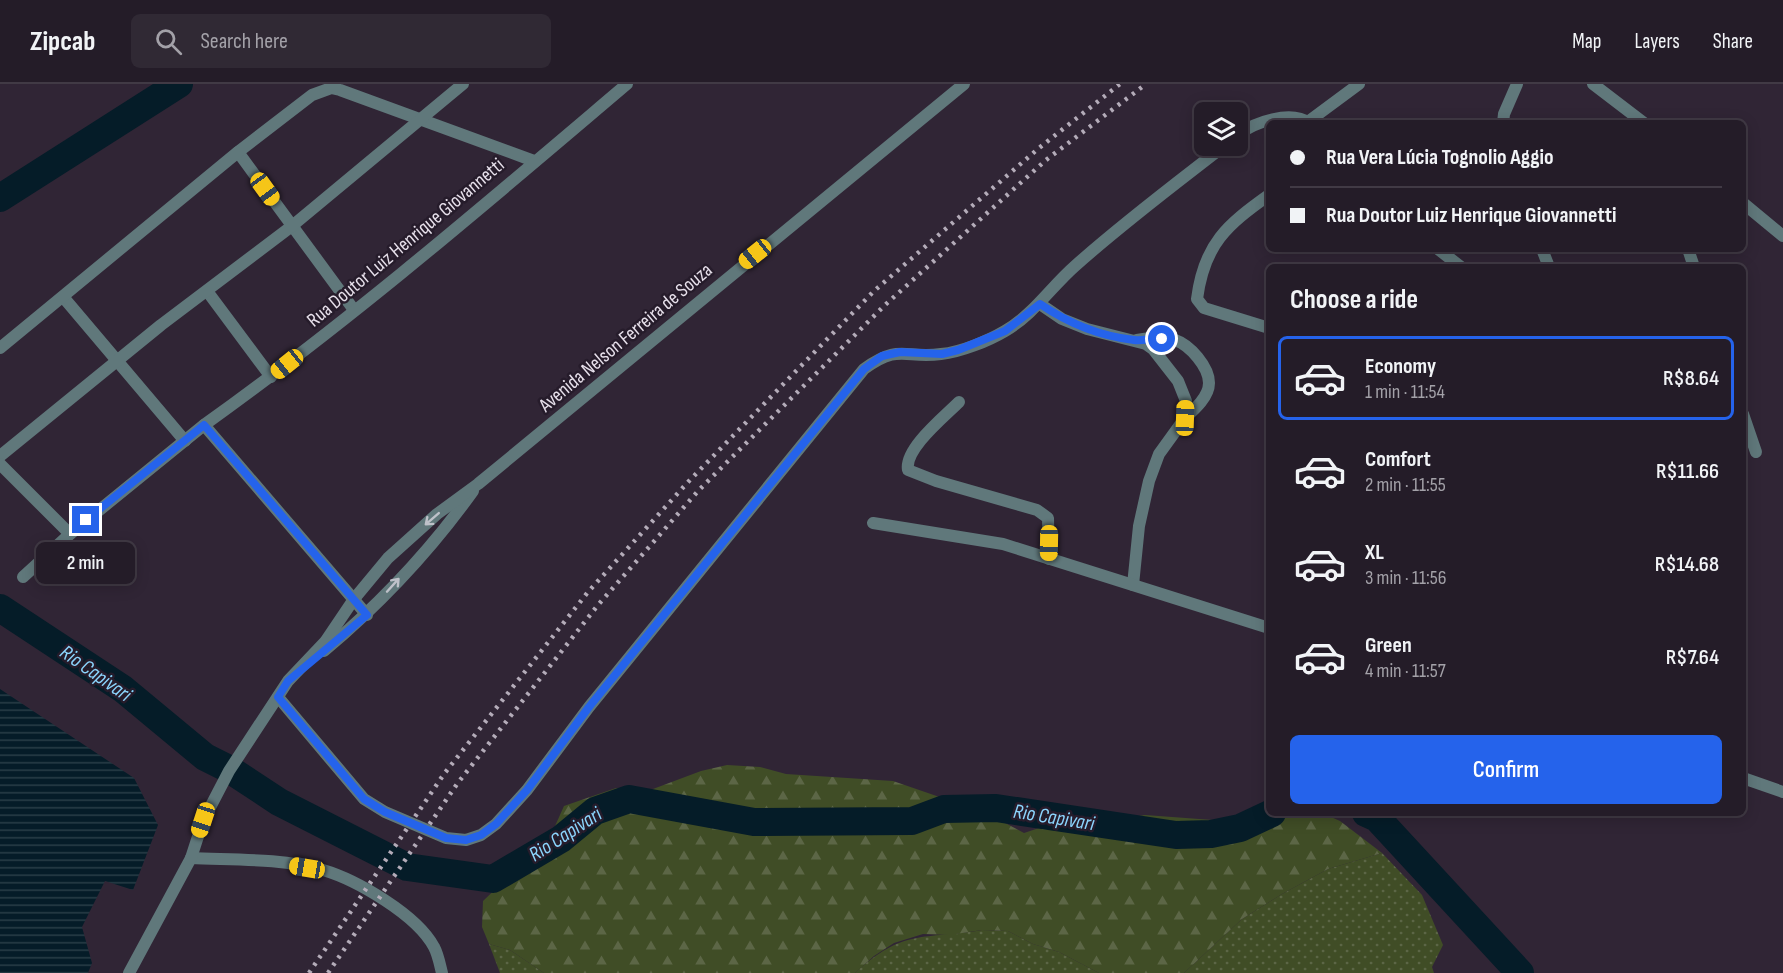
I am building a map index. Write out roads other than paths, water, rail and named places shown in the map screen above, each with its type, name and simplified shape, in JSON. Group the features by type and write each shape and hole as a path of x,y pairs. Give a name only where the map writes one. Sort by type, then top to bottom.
{"street":[{"path":"0,456 117,361 291,226 463,84"},
{"name":"Rua Doutor Luiz Henrique Giovannetti","path":"23,577 70,534 204,425 270,377 354,310 534,161 613,88 627,84"},
{"name":"Avenida Nelson Ferreira de Souza","path":"129,973 191,858 203,820 229,771 288,681 325,642 354,599 388,558 437,514 478,484 964,84"},
{"path":"1312,120 1359,84"},
{"path":"1503,120 1517,84"},
{"path":"1593,84 1640,120"},
{"path":"0,348 64,298 238,152 312,95 331,88 534,161"},
{"path":"1273,120 1284,118 1296,120"},
{"path":"1248,131 1266,123"},
{"path":"238,152 354,310"},
{"path":"278,697 364,799 385,812 446,838 466,840 481,835 496,824 527,790 589,707 864,369 882,356 900,352 942,354 1005,331 1040,304 1072,268 1138,212 1211,156"},
{"path":"1266,197 1236,219 1215,242 1197,299 1204,308 1266,327"},
{"path":"1746,205 1783,236"},
{"path":"1442,252 1457,264"},
{"path":"207,291 270,377"},
{"path":"64,298 185,441"},
{"path":"1040,304 1062,319 1087,329 1136,340 1174,339 1190,350 1202,364 1209,383 1160,454 1149,481 1139,526 1133,585"},
{"path":"1136,340 1153,349 1178,381 1186,401 1185,418"},
{"path":"959,402 911,452 906,463 908,470 936,481 1037,510 1048,518 1049,559"},
{"path":"1746,423 1756,452"},
{"path":"204,425 367,615"},
{"path":"0,464 70,534"},
{"name":"Avenida Nelson Ferreira de Souza","path":"288,681 367,615 439,536 478,484"},
{"path":"873,523 923,529 1003,544 1266,627"},
{"path":"1746,779 1783,792"},
{"path":"191,858 292,865 322,870 346,879 396,908 416,926 434,946 442,973"}],"water":[{"path":"0,689 134,778 158,825 133,890 105,881 82,927 92,963 88,973 0,973"}],"waterway":[{"path":"0,198 179,84"},
{"name":"Rio Capivari","path":"0,608 123,689 205,757 229,769 279,802 407,867 493,879 561,839 595,811 629,799 754,822 912,821 944,809 996,808 1176,835 1211,834 1240,828 1266,816"},
{"name":"Rio Capivari","path":"1373,816 1377,818 1520,973"}],"railway":[{"path":"309,973 444,774 588,592 689,481 874,291 1039,148 1120,84"},
{"path":"328,973 457,784 598,605 699,490 885,305 1046,160 1146,84"}]}
